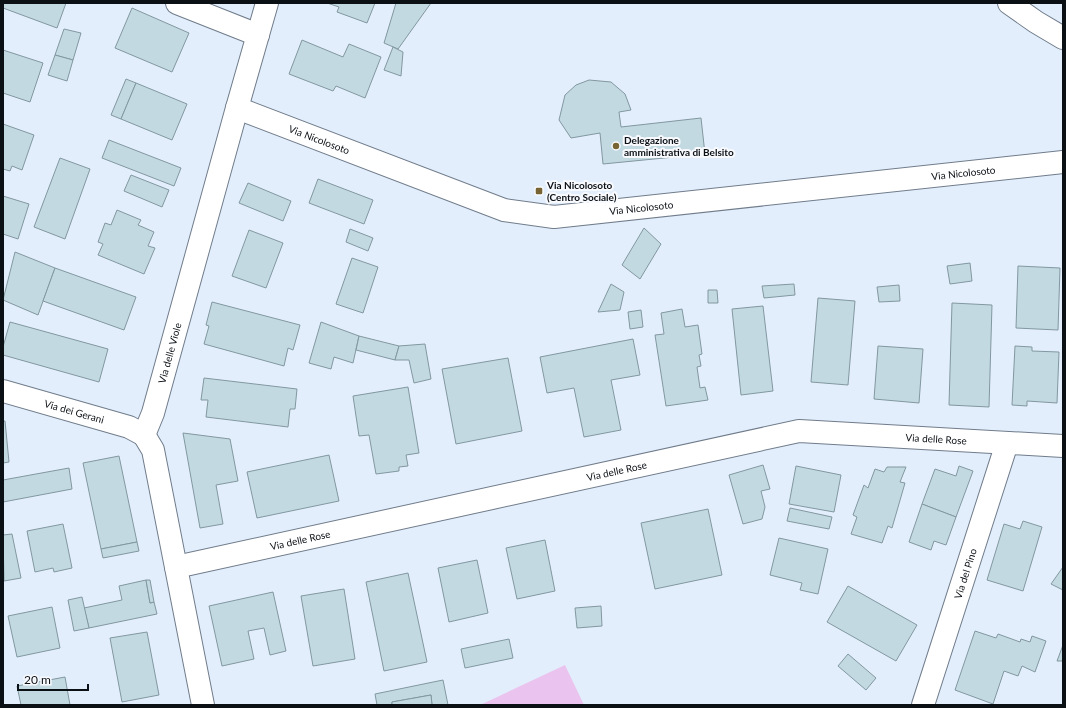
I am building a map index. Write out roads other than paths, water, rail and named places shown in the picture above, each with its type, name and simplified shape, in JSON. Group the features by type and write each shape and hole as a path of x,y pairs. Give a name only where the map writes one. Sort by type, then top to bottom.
{"street":[{"path":"177,3 258,35"},
{"name":"Via delle Viole","path":"144,435 153,413 236,108 268,3"},
{"path":"1009,3 1036,22 1063,38"},
{"name":"Via Nicolosoto","path":"236,108 504,210 554,217 1063,162"},
{"name":"Via dei Gerani","path":"3,391 128,427 144,435"},
{"name":"Via delle Rose","path":"176,567 799,431 1063,446"},
{"path":"144,435 153,450 203,705"},
{"name":"Via del Pino","path":"923,705 1007,443"}],"place":[{"name":"Delegazione amministrativa di Belsito","path":"616,146"},
{"name":"Via Nicolosoto (Centro Sociale)","path":"539,191"}]}
